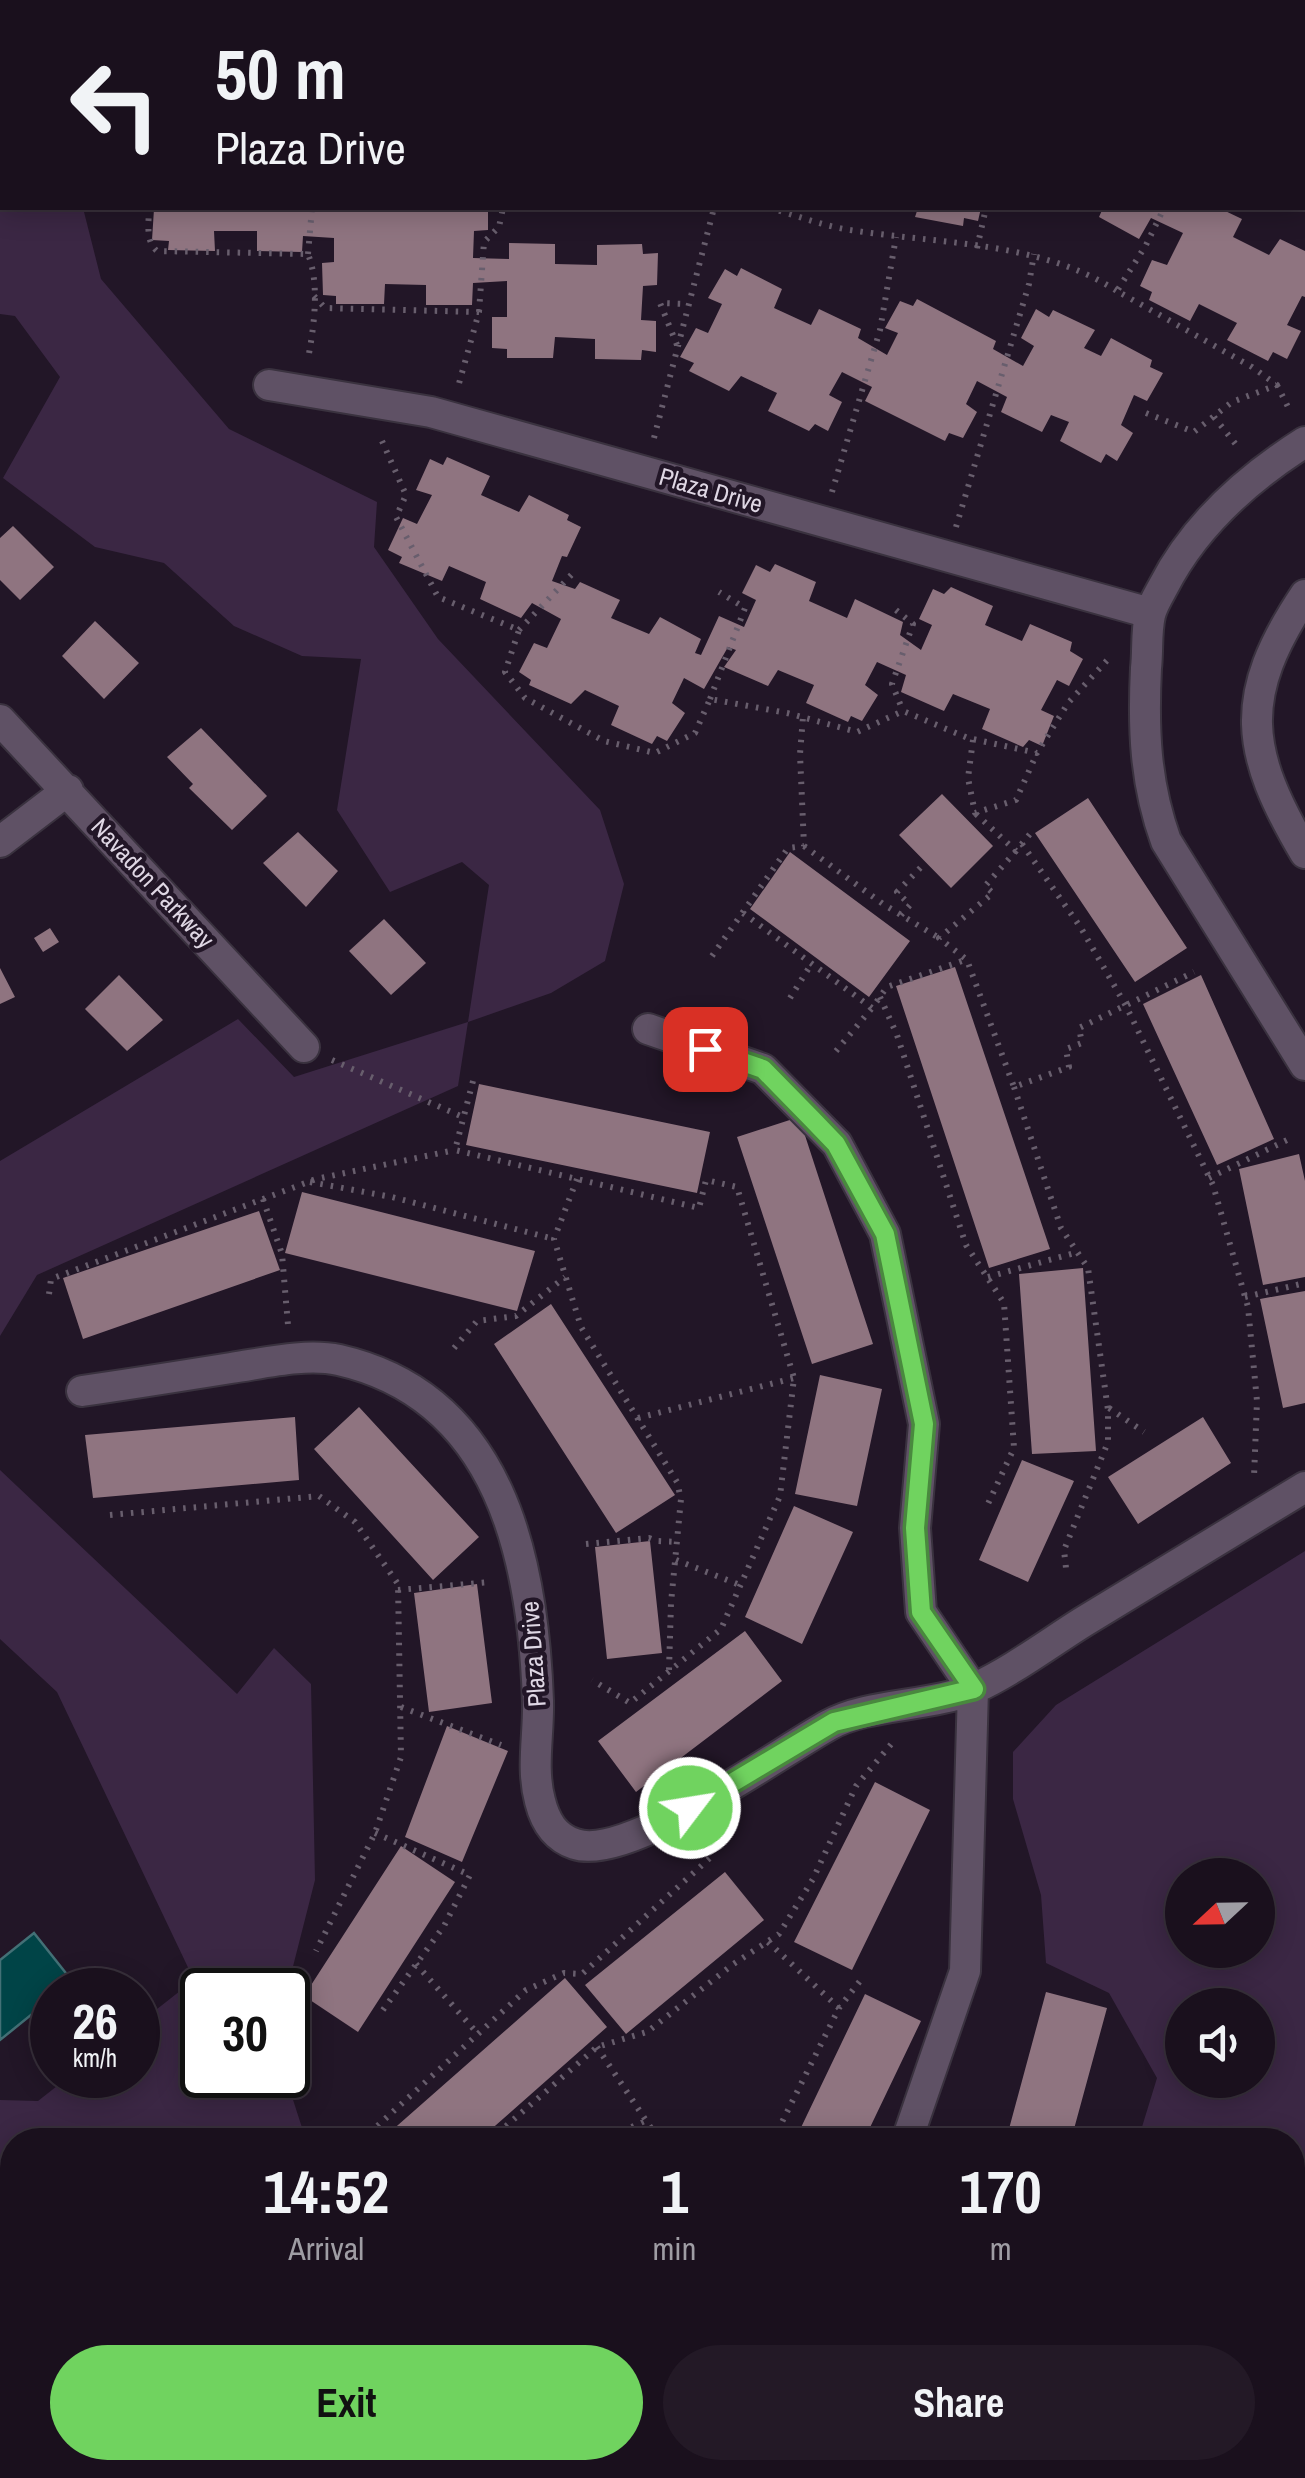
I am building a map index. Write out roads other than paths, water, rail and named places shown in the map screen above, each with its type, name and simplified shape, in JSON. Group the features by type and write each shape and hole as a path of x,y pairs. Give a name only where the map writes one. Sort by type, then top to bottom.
{"street":[{"name":"Plaza Drive","path":"269,384 431,412 1150,613"},
{"path":"1305,442 1280,457 1222,507 1170,574 1150,613 1144,716 1152,803 1166,841 1305,1065"},
{"path":"1305,596 1283,628 1267,663 1257,705 1256,738 1265,774 1305,853"},
{"name":"Navadon Parkway","path":"0,720 304,1048"},
{"path":"0,842 68,790"},
{"path":"648,1029 763,1069 836,1144 885,1234 924,1424 915,1528 921,1612 974,1689 965,1971 911,2128"},
{"name":"Plaza Drive","path":"82,1392 291,1359 337,1360 384,1376 429,1402 488,1469 514,1529 531,1599 539,1799 547,1823 560,1837 593,1847 651,1827 690,1808 834,1722 974,1689 1305,1487"}]}
